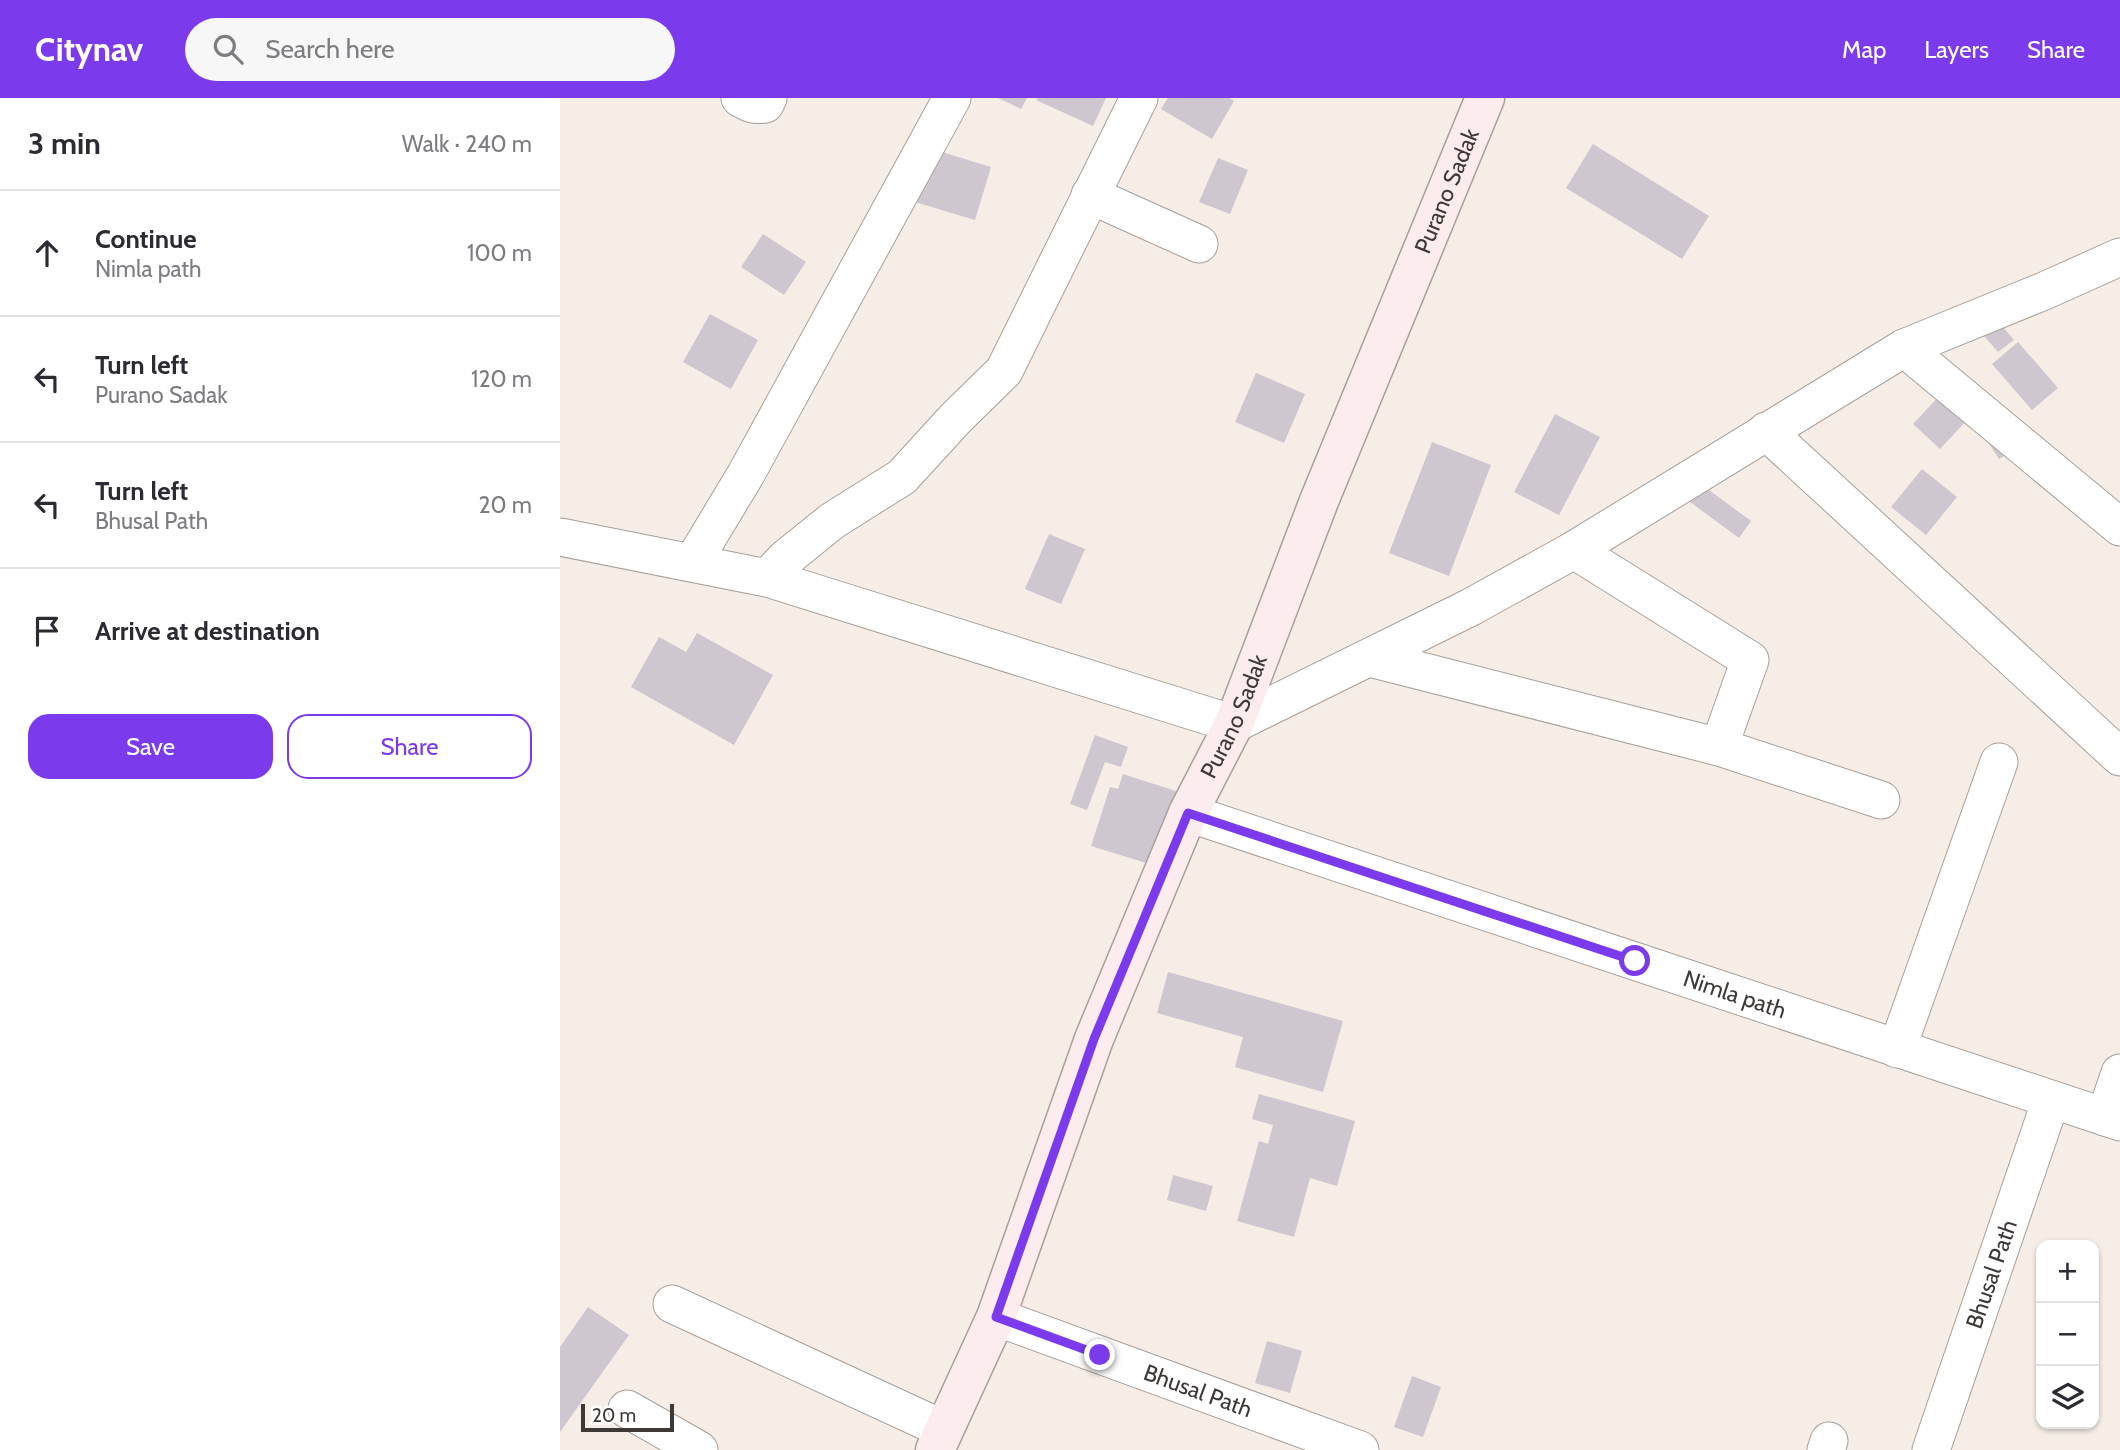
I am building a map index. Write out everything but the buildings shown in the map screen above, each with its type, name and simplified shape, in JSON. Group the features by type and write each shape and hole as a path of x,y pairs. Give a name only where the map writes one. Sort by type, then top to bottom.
{"main road":[{"name":"Purano Sadak","path":"939,1439 996,1317 1094,1039 1188,813 1234,724 1319,500 1485,98"}],"street":[{"path":"740,98 751,105 758,105 765,104 768,98"},
{"path":"766,578 832,521 902,477 1004,371 1139,98"},
{"path":"693,562 746,474 940,102"},
{"path":"1090,195 1199,244"},
{"path":"560,537 766,578 1234,724 1471,607 1574,550 1904,348 2120,257"},
{"path":"1904,348 2120,527"},
{"path":"1766,431 2120,757"},
{"path":"1574,550 1750,660 1719,747"},
{"path":"1370,658 1719,747 1881,800"},
{"path":"1897,1049 1999,762"},
{"name":"Nimla path","path":"1188,813 2112,1120"},
{"path":"2112,1120 2120,1073"},
{"name":"Bhusal Path","path":"1931,1450 2051,1100"},
{"path":"672,1304 939,1439"},
{"name":"Bhusal Path","path":"996,1317 1360,1450"},
{"path":"627,1409 699,1450"}],"route":[{"path":"1100,1355 996,1317 1094,1039 1188,813 1635,961"}]}
